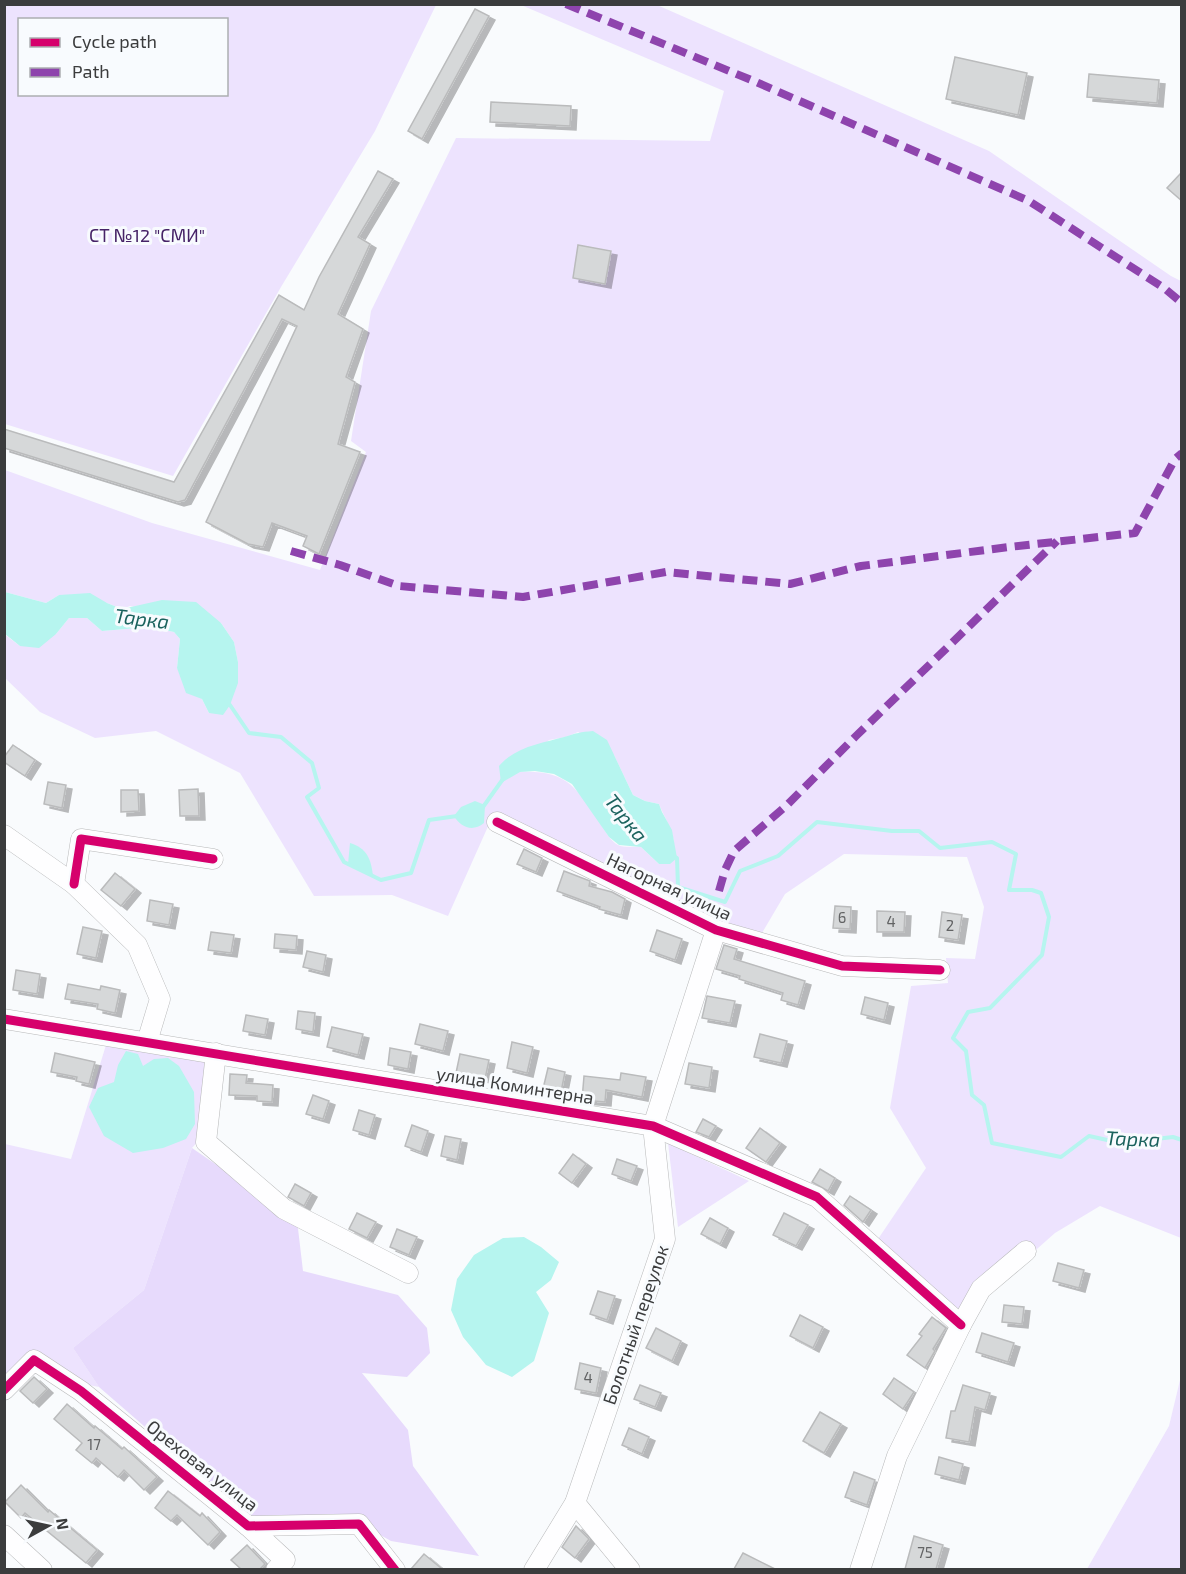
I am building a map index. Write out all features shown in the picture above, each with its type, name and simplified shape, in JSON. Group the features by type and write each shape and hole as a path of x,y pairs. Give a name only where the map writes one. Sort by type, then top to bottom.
{"street":[{"name":"Нагорная улица","path":"497,822 716,930 842,966 940,970"},
{"path":"4,835 74,884 137,945 160,999 147,1042"},
{"path":"74,884 81,839 213,859"},
{"name":"Болотный переулок","path":"534,1569 575,1503 665,1239 653,1126 716,930"},
{"name":"улица Коминтерна","path":"4,1019 653,1126 817,1197 961,1325"},
{"path":"216,1053 206,1142 284,1209 408,1273"},
{"path":"860,1569 897,1456 961,1325 981,1289 1026,1251"},
{"name":"Ореховая улица","path":"4,1390 34,1360 81,1391 248,1526 358,1524 395,1569"},
{"path":"575,1503 630,1569"},
{"path":"248,1526 285,1560 276,1569"},
{"path":"4,1535 42,1569"}],"green space":[{"name":"СТ №12 \"СМИ\"","path":"4,5 436,5 375,131 281,287 173,476 5,424"},
{"path":"521,5 657,5 989,151 1181,281 1181,1238 1100,1206 1055,1233 987,1293 970,1327 876,1242 926,1168 890,1108 911,986 948,983 946,958 975,959 984,907 967,857 844,854 785,894 762,933 720,921 494,813 448,916 392,895 314,896 240,773 156,731 95,738 40,712 5,678 4,634 20,646 56,634 69,618 87,618 102,631 150,627 174,632 180,639 177,668 202,699 209,713 238,662 234,642 221,623 130,606 122,609 107,603 59,595 46,603 5,592 5,470 152,523 320,570 366,452 351,441 371,311 456,138 710,141 724,91","holes":["578,732 614,755 633,795 659,804 670,827 674,842 659,864 641,847 626,847 615,843 569,783 549,774 520,772 549,740"]},
{"path":"106,1045 209,1060 200,1139 192,1148 144,1290 73,1348 99,1387 84,1384 34,1354 5,1384 5,1144 71,1159"},
{"path":"668,1143 749,1181 678,1227"},
{"path":"1181,1376 1181,1569 1087,1569 1169,1426"}],"shaded area":[{"path":"192,1148 297,1220 303,1271 398,1295 427,1328 430,1353 407,1377 362,1373 408,1430 413,1466 479,1556 391,1541 352,1519 250,1518 99,1387 73,1348 144,1290"}],"water":[{"path":"5,592 46,603 59,595 90,593 122,609 162,600 196,602 221,623 234,642 238,662 238,683 230,705 223,715 209,713 202,699 186,693 177,668 180,639 174,632 150,627 102,631 87,618 69,618 56,634 39,648 20,646 5,634"},
{"path":"593,731 607,740 633,795 659,804 672,830 677,858 670,864 659,864 641,847 619,845 609,837 572,784 554,774 535,771 520,772 501,783 499,766 513,754 538,744"},
{"path":"475,801 485,805 484,823 472,828 464,826 454,816 461,807"},
{"path":"350,843 356,845 367,855 373,876 348,864"},
{"path":"126,1051 138,1054 143,1066 154,1059 168,1058 179,1066 194,1092 195,1124 186,1139 163,1148 133,1153 104,1136 89,1107 98,1088 114,1082 118,1065"},
{"path":"524,1237 559,1262 551,1280 536,1292 549,1313 534,1361 512,1377 486,1365 463,1337 451,1310 457,1279 474,1255 503,1238"}],"building":[{"path":"475,9 489,16 422,139 408,131"},
{"path":"955,57 1027,73 1018,115 946,99"},
{"path":"1089,74 1159,80 1157,103 1087,97"},
{"path":"491,102 571,106 570,126 490,122"},
{"path":"378,171 393,179 358,237 370,244 338,314 363,329 346,377 355,382 338,444 360,452 319,554 303,546 307,536 272,523 263,547 248,544 206,522 297,326 282,319 185,500 178,502 4,448 4,429 174,482 279,295 304,310 319,277"},
{"path":"1182,172 1182,201 1167,188"},
{"path":"578,245 611,251 605,284 573,278"},
{"path":"13,745 35,760 25,776 4,762 4,757"},
{"path":"48,782 66,785 62,808 44,804"},
{"path":"198,789 199,816 180,816 179,790"},
{"path":"121,790 138,790 139,811 121,812"},
{"path":"524,849 542,858 536,872 517,864"},
{"path":"564,871 590,881 589,886 612,892 625,899 621,915 599,909 600,907 557,891"},
{"path":"115,873 135,889 121,906 101,890"},
{"path":"150,900 173,904 169,925 147,921"},
{"path":"835,906 851,907 850,929 833,928"},
{"path":"877,911 905,912 904,932 877,932"},
{"path":"942,912 962,915 958,940 939,937"},
{"path":"83,927 102,931 96,958 77,954"},
{"path":"657,930 682,939 675,960 650,951"},
{"path":"211,932 234,935 231,953 208,950"},
{"path":"275,934 297,936 296,950 274,948"},
{"path":"724,945 737,949 734,959 805,981 798,1005 781,1000 783,993 716,969"},
{"path":"307,951 326,955 323,972 303,967"},
{"path":"16,970 40,974 37,994 13,990"},
{"path":"68,984 100,990 101,986 120,990 115,1013 97,1009 98,1004 65,999"},
{"path":"707,996 735,1001 730,1023 702,1018"},
{"path":"865,997 888,1003 884,1020 861,1014"},
{"path":"298,1011 315,1013 313,1032 296,1029"},
{"path":"246,1015 268,1019 265,1035 243,1031"},
{"path":"420,1024 448,1031 443,1051 415,1044"},
{"path":"332,1027 363,1034 358,1055 327,1047"},
{"path":"760,1034 787,1041 781,1063 754,1057"},
{"path":"512,1042 533,1047 527,1073 507,1068"},
{"path":"390,1048 411,1052 408,1069 388,1065"},
{"path":"55,1053 95,1062 89,1084 76,1081 77,1077 51,1072"},
{"path":"460,1054 489,1060 485,1079 456,1073"},
{"path":"689,1063 712,1067 709,1088 685,1084"},
{"path":"548,1068 565,1072 560,1097 542,1093"},
{"path":"621,1073 646,1077 642,1097 606,1090 605,1102 582,1100 584,1076 620,1080"},
{"path":"230,1074 247,1075 246,1083 273,1085 272,1102 257,1101 257,1096 229,1095"},
{"path":"313,1095 329,1101 323,1119 306,1114"},
{"path":"359,1110 375,1115 369,1135 353,1130"},
{"path":"703,1119 716,1126 709,1137 696,1132"},
{"path":"412,1125 428,1131 421,1152 405,1146"},
{"path":"760,1128 780,1143 766,1162 746,1148"},
{"path":"445,1136 461,1139 457,1160 441,1156"},
{"path":"573,1154 586,1164 572,1183 559,1173"},
{"path":"617,1159 637,1166 631,1181 612,1174"},
{"path":"820,1169 835,1178 828,1191 812,1182"},
{"path":"295,1184 311,1193 304,1206 288,1197"},
{"path":"850,1196 871,1210 863,1222 844,1205"},
{"path":"357,1213 376,1222 367,1238 349,1229"},
{"path":"784,1213 808,1225 796,1246 773,1235"},
{"path":"710,1218 728,1228 720,1244 701,1234"},
{"path":"397,1229 417,1237 409,1255 390,1247"},
{"path":"1058,1263 1084,1270 1079,1288 1053,1281"},
{"path":"598,1291 615,1296 607,1320 590,1314"},
{"path":"1004,1305 1024,1307 1022,1324 1002,1322"},
{"path":"800,1315 823,1327 813,1348 790,1336"},
{"path":"932,1317 946,1328 925,1368 907,1355 922,1336 919,1334"},
{"path":"656,1328 681,1341 672,1361 646,1348"},
{"path":"982,1333 1014,1343 1008,1362 976,1352"},
{"path":"580,1363 601,1368 596,1393 575,1389"},
{"path":"34,1377 47,1389 33,1403 20,1391"},
{"path":"894,1378 914,1392 903,1409 883,1394"},
{"path":"640,1385 661,1393 655,1407 634,1399"},
{"path":"963,1385 990,1393 985,1410 975,1407 969,1442 946,1438 951,1411 955,1411"},
{"path":"67,1404 94,1428 95,1426 122,1449 124,1447 157,1477 144,1490 124,1470 118,1477 96,1458 92,1463 76,1450 82,1443 54,1419"},
{"path":"820,1412 841,1424 824,1453 803,1441"},
{"path":"629,1428 649,1437 642,1454 622,1445"},
{"path":"939,1457 963,1464 959,1480 935,1474"},
{"path":"854,1472 875,1480 867,1505 845,1497"},
{"path":"21,1485 48,1512 49,1510 97,1550 86,1563 25,1513 21,1518 5,1502"},
{"path":"168,1491 200,1516 202,1513 220,1532 208,1545 177,1515 171,1521 155,1508"},
{"path":"576,1526 589,1539 575,1558 562,1547"},
{"path":"914,1536 943,1545 936,1569 905,1569"},
{"path":"247,1545 265,1564 260,1569 241,1569 231,1560"},
{"path":"743,1553 775,1569 734,1569"},
{"path":"424,1554 442,1569 411,1569"}],"waterway":[{"name":"Тарка","path":"226,703 230,705 249,733 281,737 312,763 319,788 307,797 344,862 348,864 381,880 411,873 429,820 457,816"},
{"name":"Тарка","path":"483,807 503,779"},
{"name":"Тарка","path":"675,857 677,858 678,887 725,902 740,871 778,856 817,822 892,831 919,831 940,848 992,842 1016,854 1009,890 1032,890 1041,893 1049,917 1042,955 990,1008 968,1012 953,1038 966,1051 972,1095 984,1105 992,1143 1061,1157 1089,1136 1121,1143 1173,1137 1182,1140"}],"marked path":[{"path":"566,4 756,82 1029,201 1164,288 1182,303"},
{"path":"291,551 399,586 523,597 666,572 790,584 861,566 1135,533 1175,459 1182,453"},
{"path":"719,891 734,851 786,806 1057,541"}],"cycle path":[{"path":"497,822 716,930 842,966 940,970"},
{"path":"74,884 81,839 213,859"},
{"path":"4,1019 653,1126 817,1197 961,1325"},
{"path":"4,1390 34,1360 81,1391 248,1526 359,1524 395,1570"}]}
